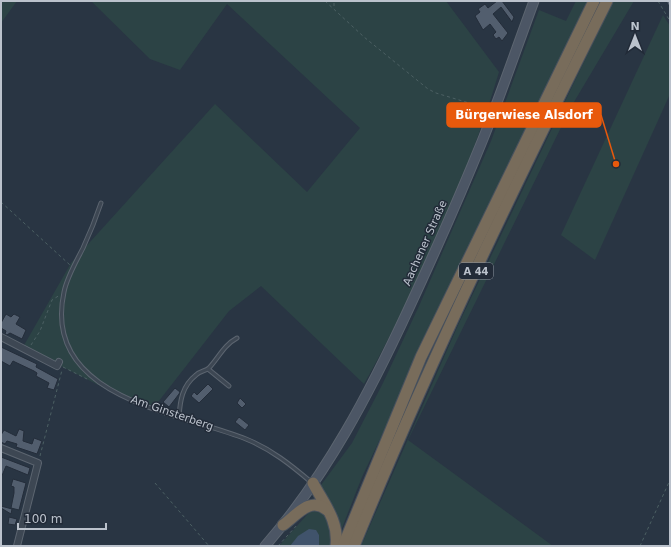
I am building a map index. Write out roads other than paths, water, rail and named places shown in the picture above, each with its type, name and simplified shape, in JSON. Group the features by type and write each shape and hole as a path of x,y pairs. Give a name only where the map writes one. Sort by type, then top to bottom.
{"highway":[{"name":"A 44","path":"343,546 421,357 594,1"},
{"name":"A 44","path":"354,546 404,426 428,373 539,136 608,1"},
{"path":"313,483 336,526 336,546"},
{"path":"283,526 310,504 320,505 329,511"}],"main road":[{"name":"Aachener Straße","path":"265,546 283,526 352,424 398,332 427,269 492,117 534,1"}],"street":[{"path":"1,337 57,366 59,362"},
{"path":"1,448 38,463 17,546"}],"lane":[{"name":"Am Ginsterberg","path":"101,203 92,229 73,269 64,294 63,320 68,344 74,356 93,378 124,397 178,417 226,431 265,447 313,483"},
{"path":"178,417 181,393 196,374 208,369 228,343 237,338"},
{"path":"208,369 229,386"}],"water":[{"path":"309,529 316,530 319,535 319,546 290,546 298,536"}],"railway":[{"path":"668,1 670,5"}],"place":[{"name":"Bürgerwiese Alsdorf","path":"616,164"}]}
